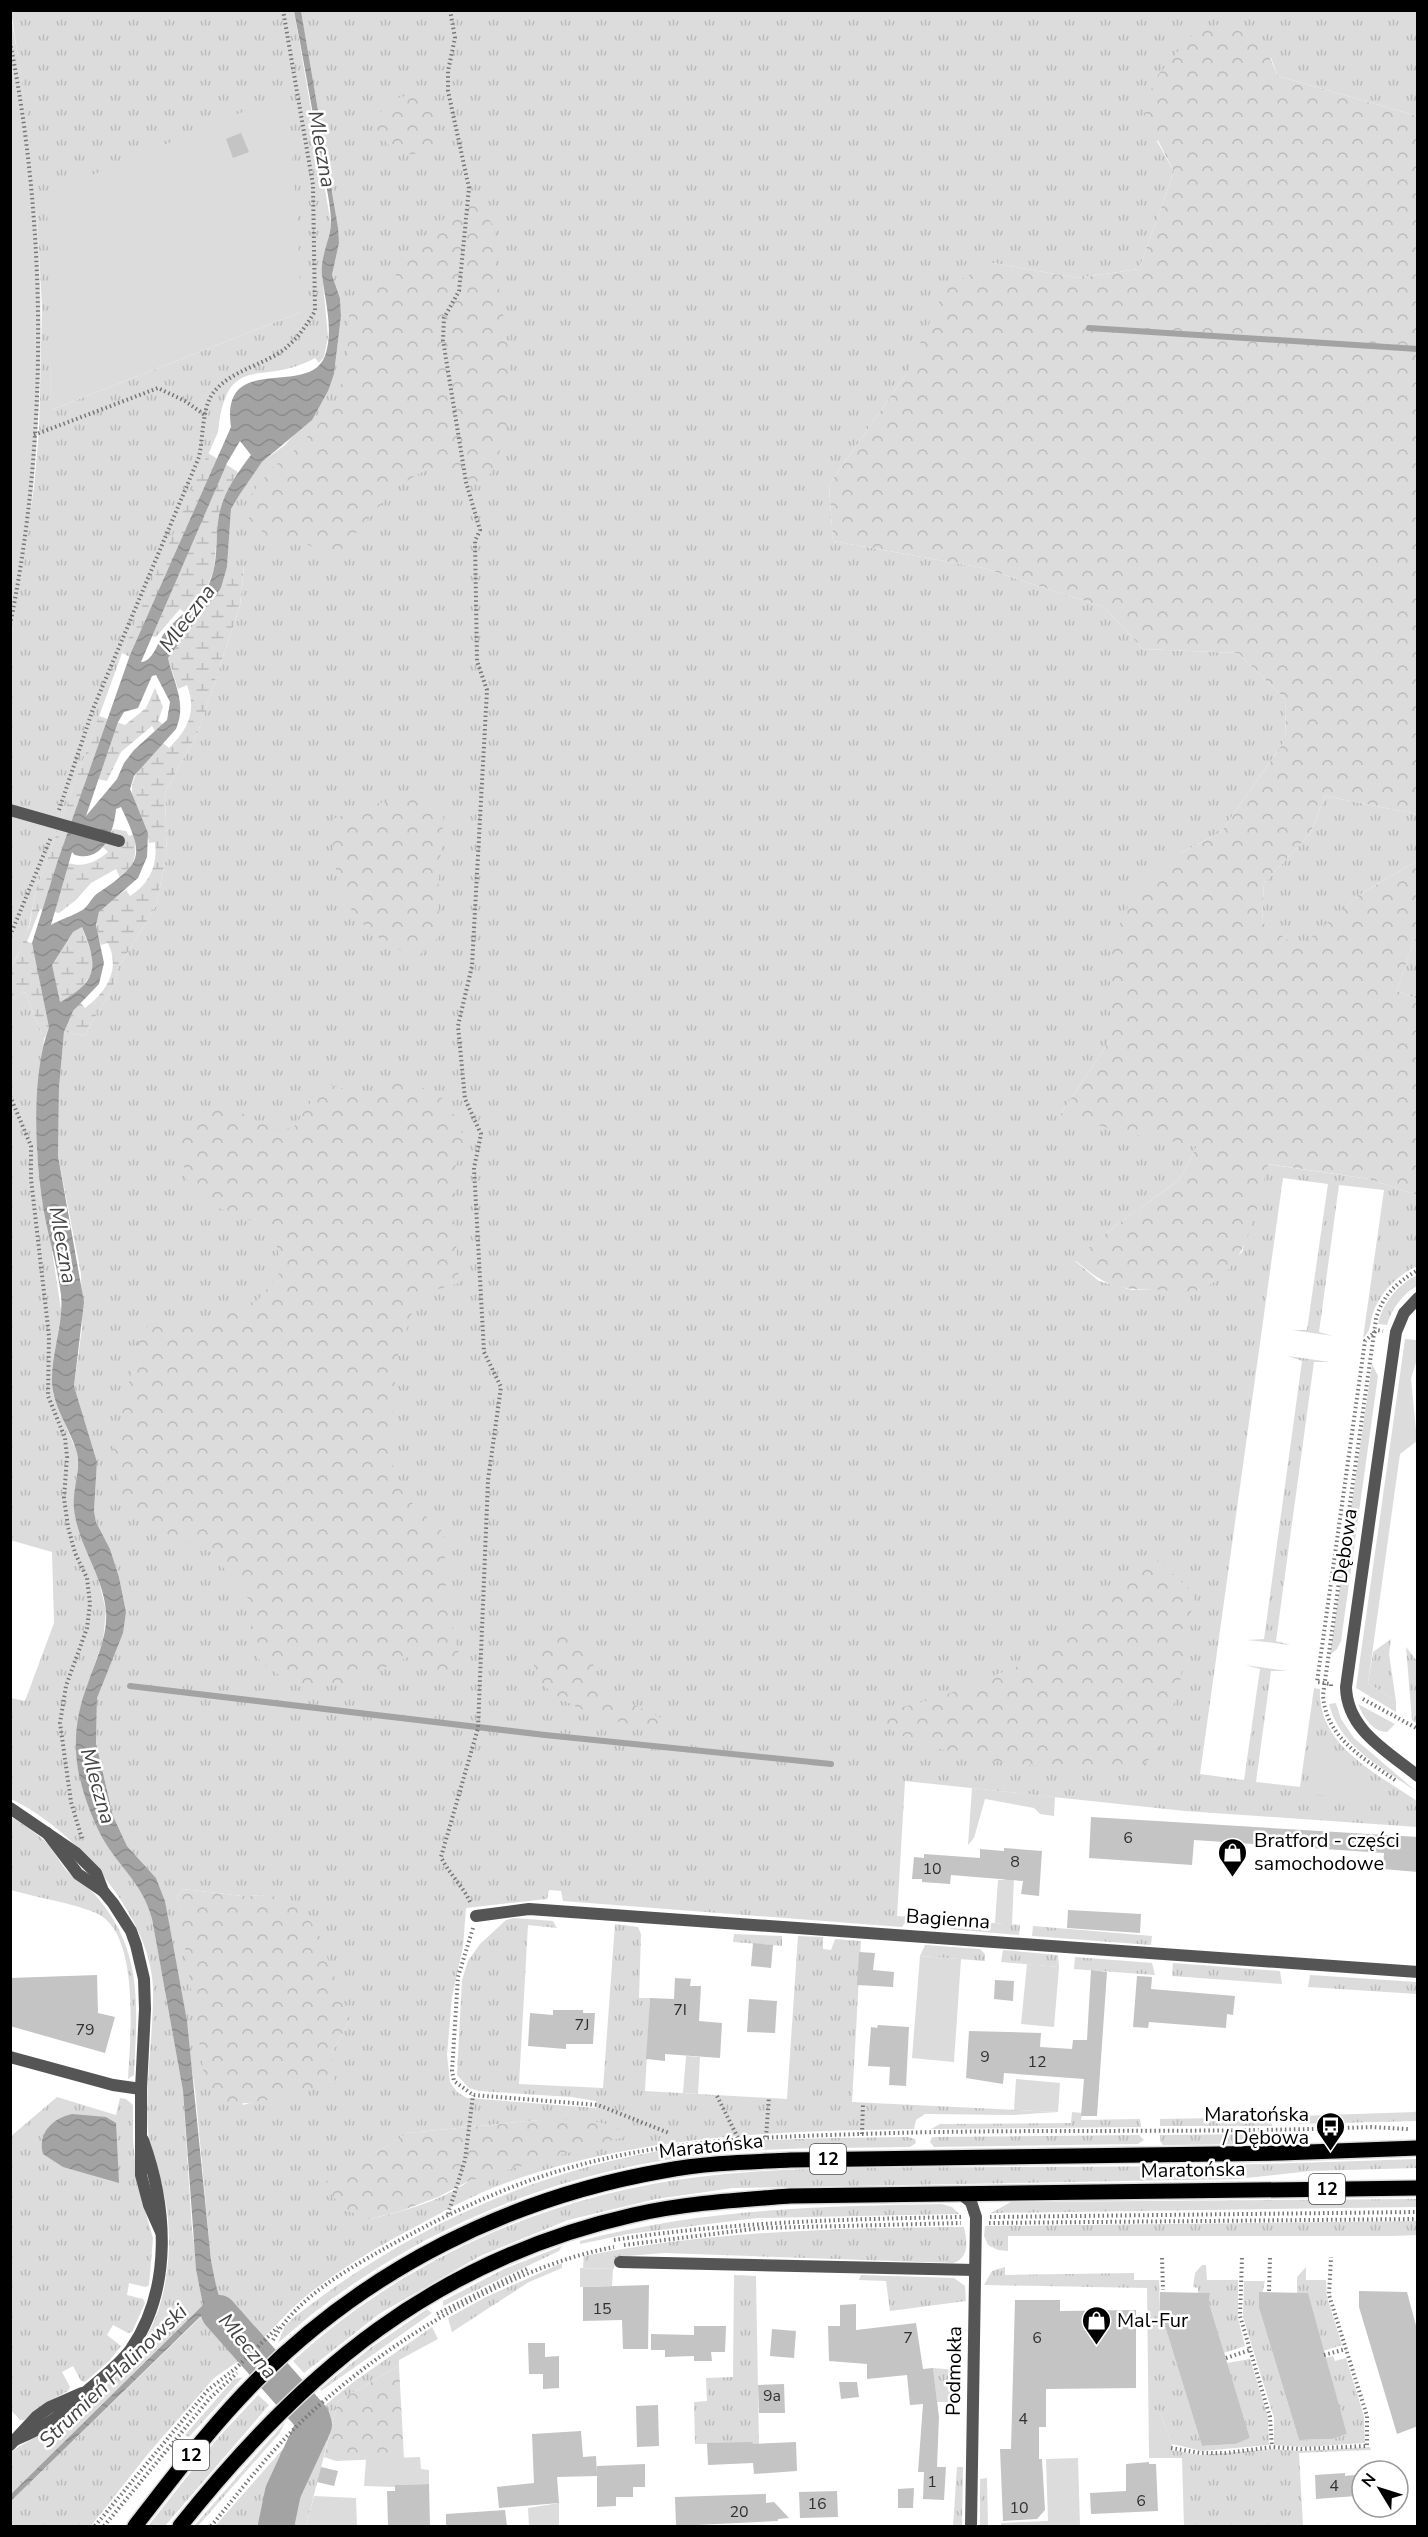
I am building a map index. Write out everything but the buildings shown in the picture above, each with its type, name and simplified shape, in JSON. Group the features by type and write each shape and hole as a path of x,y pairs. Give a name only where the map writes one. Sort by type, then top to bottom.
{"main road":[{"name":"Maratońska","path":"135,2526 193,2451 251,2386 286,2353 363,2290 421,2255 467,2232 554,2198 663,2171 717,2164 789,2160 1272,2153 1418,2148"},
{"name":"Maratońska","path":"180,2526 278,2413 312,2381 372,2332 429,2295 504,2257 587,2227 635,2214 721,2201 790,2196 1418,2188"}],"street":[{"path":"10,810 119,841"},
{"name":"Dębowa","path":"1418,1298 1404,1313 1396,1332 1346,1687 1350,1713 1360,1728 1418,1776"},
{"path":"10,1808 84,1860 96,1873 103,1891 131,1931 141,1960 145,2009 141,2089 141,2175 149,2205 161,2232 159,2273 140,2333 130,2350 61,2417 14,2442"},
{"path":"46,1833 78,1874 103,1891"},
{"name":"Bagienna","path":"476,1916 529,1909 1418,1972"},
{"path":"10,2057 113,2085 141,2089"},
{"path":"960,2193 971,2202 976,2217"},
{"path":"976,2217 982,2202 991,2193"},
{"name":"Podmokła","path":"971,2526 976,2217"},
{"path":"620,2262 975,2270"}],"path":[{"path":"10,936 56,823 93,709 199,457 205,415 211,398 221,385 278,353 305,328 315,311 313,185 283,10"},
{"path":"450,10 454,38 448,71 448,91 470,188 459,291 444,318 443,340 466,482 480,530 476,541 477,661 487,690 472,966 458,1026 465,1099 481,1134 474,1168 484,1352 501,1387 488,1480 478,1728 441,1857 447,1870 467,1894 476,1916 458,1977 452,2071 454,2080 473,2095 598,2105 669,2133"},
{"path":"10,42 18,86 37,265 34,435 27,516 10,625"},
{"path":"34,435 158,387 186,401 205,415"},
{"path":"10,1036 10,1060"},
{"path":"10,1096 31,1146 31,1179 50,1336 48,1396 65,1438 67,1457 64,1498 68,1527 75,1553 87,1578 90,1604 87,1628 66,1686 60,1723 71,1802 82,1839 84,1860"},
{"path":"1373,1334 1382,1302 1394,1286 1418,1270"},
{"path":"448,2214 465,2160 473,2095"},
{"path":"717,2096 738,2138"},
{"path":"766,2137 769,2097"},
{"path":"862,2134 863,2103"},
{"path":"608,2241 674,2231 770,2222 976,2217 1418,2212"},
{"path":"104,2526 210,2398 271,2338 282,2323 344,2274 433,2221"},
{"path":"212,2526 293,2430 326,2396 423,2322 556,2256"},
{"path":"1171,2448 1201,2453 1226,2453 1272,2447 1301,2449 1367,2446 1367,2416 1329,2295 1331,2257"},
{"path":"1162,2258 1163,2290"},
{"path":"1242,2258 1240,2316 1270,2416 1272,2447"},
{"path":"1269,2291 1270,2258"},
{"path":"1324,2355 1346,2349"},
{"path":"1226,2358 1250,2350"},
{"path":"95,2526 208,2390 237,2370"}],"green space":[{"path":"11,11 294,11 331,224 322,273 328,337 324,357 319,363 315,358 278,371 250,375 238,380 229,390 218,432 122,653 35,893 24,941 11,967 11,645 34,487 39,430 42,308 37,218 23,91","holes":["50,296 301,312 51,410"]},
{"path":"301,11 1417,11 1417,116 1278,76 1271,58 1157,141 1174,172 1139,269 1077,278 993,263 906,374 829,485 833,541 983,568 1104,607 1143,649 1238,653 1285,699 1286,739 1221,832 1181,853 1110,945 1110,1040 1060,1115 1197,1146 1179,1180 1111,1229 1075,1261 1099,1281 1132,1290 1199,1290 1242,1252 1267,1164 1369,1179 1417,1195 1417,1266 1403,1274 1385,1291 1376,1305 1369,1330 1363,1338 1384,1190 1339,1185 1319,1332 1333,1336 1292,1330 1307,1330 1328,1184 1283,1178 1200,1774 1244,1780 1260,1669 1245,1665 1287,1671 1271,1671 1256,1782 1300,1787 1314,1688 1320,1689 1322,1709 1328,1727 1339,1742 1368,1769 1417,1801 1417,1827 1185,1811 905,1781 897,1916 909,1917 902,1927 563,1901 561,1891 549,1890 547,1899 466,1908 463,1947 452,1997 447,2055 450,2082 457,2092 467,2098 596,2108 596,2101 571,2097 479,2091 469,2088 457,2075 462,1980 468,1961 480,1944 506,1920 514,1918 553,1921 557,1928 528,1925 519,2084 603,2088 615,1924 638,1927 641,1934 639,1998 650,1998 645,2091 787,2099 798,1936 823,1937 823,1949 831,1950 835,1939 861,1941 852,2102 1058,2112 1014,2115 925,2114 916,2120 914,2129 758,2134 706,2139 604,2155 553,2168 481,2193 374,2250 332,2276 306,2296 257,2344 232,2322 217,2296 211,2260 195,2089 165,1901 156,1878 127,1846 113,1816 96,1742 97,1698 126,1612 119,1577 110,1549 96,1522 94,1511 97,1462 74,1386 82,1328 81,1274 58,1156 59,1088 64,1032 84,1036 113,987 119,966 156,906 167,853 165,792 198,732 240,606 244,567 227,567 231,509 262,462 285,445 322,402 334,374 341,316 340,297 332,275 339,243","holes":["183,1889 242,1896 269,1895 350,2019 332,2053 256,2101 243,2105 190,1970 177,1896","539,2120 496,2160 469,2181 434,2200 409,2209 370,2219 326,2182 408,2133"]},
{"path":"11,17 24,96 33,175 39,253 41,331 39,409 33,487 24,566 11,645"},
{"path":"1221,23 1250,37 1263,47 1278,76 1417,116 1417,814 1325,796 1310,834 1264,883 1262,922 1299,948 1359,895 1417,861 1417,937 1397,991 1417,999 1417,1195 1369,1179 1268,1164 1248,1236 1230,1268 1217,1280 1201,1289 1180,1291 1133,1289 1104,1281 1075,1260 1111,1229 1179,1180 1197,1146 1127,1133 1060,1115 1110,1040 1110,945 1134,893 1181,853 1221,832 1286,739 1285,699 1238,653 1143,649 1104,607 983,568 833,541 829,485 906,374 946,287 993,263 1077,278 1139,269 1174,172 1142,109 1158,75 1190,37"},
{"path":"286,94 297,211 301,312 51,410 47,194"},
{"path":"415,94 435,97 432,124 434,152 411,154 394,151 369,122 397,98"},
{"path":"478,203 494,227 495,261 510,360 509,416 496,466 483,483 426,470 396,487 335,557 300,541 267,536 249,519 251,495 271,469 296,449 321,422 338,397 347,360 350,297 371,286 391,282 408,257 439,224 464,208"},
{"path":"208,453 238,472 227,493 218,524 214,569 208,585 186,614 180,609 156,637 152,636 140,662 122,653"},
{"path":"244,566 240,606 198,732 165,792 167,853 156,906 119,966 113,987 84,1036 64,1032 69,1017 80,1002 85,1008 93,1002 105,988 112,971 112,953 108,943 101,945 96,925 100,912 104,906 126,890 130,896 143,886 154,866 155,842 149,843 132,788 134,779 143,764 163,743 169,748 189,720 191,704 187,685 178,689 168,658 221,588 227,567"},
{"path":"155,688 163,707 158,721 164,725 156,733 152,726 121,752 107,781 98,779 68,863 85,864 103,856 108,852 103,847 113,829 126,831 129,836 134,834 135,853 132,864 120,878 116,869 91,883 76,900 59,913 40,909 27,942 32,943 34,952 51,965 73,932 82,927 93,958 92,973 80,990 60,1002 44,1039 25,992 11,1000 11,967 30,923 35,893 99,716 125,725 146,708"},
{"path":"415,796 444,808 438,893 440,936 416,958 379,938 354,913 340,885 333,837 333,819 364,806"},
{"path":"1325,796 1417,814 1417,861 1359,895 1299,949 1262,922 1264,883 1310,834"},
{"path":"1417,937 1417,999 1397,991"},
{"path":"25,992 44,1039 37,1104 37,1153 62,1316 52,1382 53,1394 77,1453 74,1508 77,1523 97,1573 106,1611 103,1640 83,1698 80,1779 105,1842 134,1878 148,1903 152,1919 183,2091 192,2230 203,2305 11,2494 11,2452 72,2414 101,2391 127,2365 148,2335 164,2289 169,2240 167,2209 150,2148 147,2122 153,1987 149,1960 139,1932 104,1877 82,1852 59,1830 35,1812 11,1799 11,1698 25,1701 54,1623 52,1552 10,1540 10,1000"},
{"path":"393,1081 432,1091 440,1097 453,1113 465,1140 455,1168 454,1217 459,1283 418,1295 397,1359 391,1429 394,1481 414,1505 444,1533 446,1596 461,1664 444,1675 423,1666 413,1655 354,1682 304,1689 269,1669 250,1650 252,1603 211,1552 169,1535 123,1506 112,1456 141,1330 161,1319 192,1324 258,1300 281,1271 274,1229 213,1206 189,1187 176,1136 200,1123 217,1100 275,1130 293,1128 324,1083 364,1095"},
{"path":"1417,1275 1417,1286 1399,1302 1387,1325 1378,1324 1392,1295"},
{"path":"1405,1339 1417,1340 1417,1359 1411,1379 1417,1441 1400,1454 1368,1683 1396,1701 1396,1712 1356,1688"},
{"path":"1288,1356 1330,1362 1314,1362 1276,1641 1290,1645 1248,1640 1264,1639 1302,1361"},
{"path":"1372,1364 1378,1376 1341,1641 1330,1655"},
{"path":"1155,1558 1194,1593 1180,1682 1161,1747 1141,1767 1087,1771 976,1759 915,1742 881,1725 884,1712 940,1697 1028,1662 1075,1625 1111,1585"},
{"path":"558,1635 570,1635 586,1643 599,1683 610,1693 661,1718 664,1726 618,1722 591,1713 565,1701 545,1686 534,1670 538,1652"},
{"path":"1391,1639 1389,1654 1396,1701 1368,1683 1373,1652"},
{"path":"1406,1647 1417,1661 1417,1724 1412,1720"},
{"path":"1336,1703 1341,1719 1354,1738 1417,1792 1377,1765 1353,1744 1343,1733 1329,1704"},
{"path":"1358,1704 1395,1724 1387,1732 1377,1729 1365,1718"},
{"path":"1318,1750 1386,1797 1386,1803 1311,1794"},
{"path":"972,1788 1055,1797 1054,1816 1040,1814 1034,1808 985,1799 974,1838 968,1845"},
{"path":"10,1816 42,1838 69,1873 94,1893 112,1918 123,1939 130,1960 136,2004 134,2075 128,2079 130,1989 120,1942 110,1924 96,1913 11,1890"},
{"path":"1005,1877 1014,1877 1012,1925 995,1923 998,1880 1004,1880"},
{"path":"183,1889 242,1896 269,1895 297,1904 318,1932 350,2019 332,2053 335,2084 260,2102 231,2103 217,2098 212,2092 204,2074 177,1896"},
{"path":"951,1920 1020,1925 1019,1935 950,1929"},
{"path":"1033,1926 1152,1936 1151,1945 1032,1936"},
{"path":"734,1934 782,1936 782,1946 733,1942"},
{"path":"925,1945 980,1949 985,1954 985,1961 920,1956"},
{"path":"1003,1950 1058,1955 1059,1967 1001,1962"},
{"path":"920,1956 961,1959 954,2062 912,2058"},
{"path":"1075,1957 1152,1963 1155,1975 1074,1969"},
{"path":"1173,1963 1280,1971 1282,1984 1172,1976"},
{"path":"1027,1964 1059,1967 1054,2027 1021,2024"},
{"path":"1310,1975 1417,1982 1417,1994 1308,1987"},
{"path":"686,2056 700,2057 698,2094 683,2093"},
{"path":"1016,2079 1060,2083 1058,2112 1014,2110"},
{"path":"57,2097 116,2115 120,2098 126,2099 133,2105 137,2183 153,2238 149,2285 145,2287 129,2283 127,2295 143,2299 145,2303 132,2332 128,2333 113,2325 107,2335 121,2346 109,2361 85,2382 81,2381 73,2366 62,2372 70,2387 68,2391 51,2400 24,2420 20,2420 10,2409 10,2137"},
{"path":"1417,2110 1417,2121 1298,2124 1297,2116 1415,2112"},
{"path":"1072,2112 1082,2113 1081,2120 1140,2119 1141,2127 931,2129 940,2124 1071,2123"},
{"path":"1272,2117 1272,2126 1160,2126 1160,2119"},
{"path":"539,2120 581,2120 602,2123 622,2130 624,2137 469,2181 438,2197 401,2211 370,2219 345,2210 331,2194 325,2182 408,2133"},
{"path":"1272,2134 1265,2144 1163,2145 1160,2141 1160,2135"},
{"path":"1139,2135 1144,2140 1138,2144 934,2147 930,2142 932,2137"},
{"path":"908,2137 915,2139 916,2143 910,2147 767,2150 659,2161 599,2174 540,2191 483,2213 428,2239 375,2269 325,2304 278,2343 285,2326 292,2319 339,2284 388,2252 439,2224 547,2179 602,2163 660,2151 718,2143"},
{"path":"1417,2159 1417,2168 1311,2171 1237,2179 733,2188 656,2199 568,2220 480,2256 379,2314 304,2373 293,2361 336,2325 382,2292 431,2263 481,2238 534,2216 588,2199 643,2186 699,2177 823,2168 1175,2166"},
{"path":"1418,2199 1417,2207 991,2213 1011,2202"},
{"path":"942,2204 952,2207 959,2214 757,2218 628,2234 580,2244 580,2241 625,2230 714,2216 805,2208"},
{"path":"1418,2221 1417,2235 1393,2236 1008,2236 1008,2251 998,2250 988,2245 984,2236 985,2226"},
{"path":"964,2227 965,2253 953,2263 664,2253 616,2257 614,2269 583,2268 584,2256 679,2241 773,2232"},
{"path":"562,2246 559,2251 443,2306 443,2301 504,2269"},
{"path":"562,2263 562,2268 529,2282 452,2332 448,2318 486,2297"},
{"path":"1202,2265 1206,2265 1207,2280 1238,2280 1238,2318 1245,2346 1224,2353 1209,2303 1210,2293 1198,2293 1198,2288 1193,2287 1195,2273"},
{"path":"1005,2267 1005,2275 1134,2273 1134,2280 1159,2280 1160,2310 1202,2446 1236,2444 1250,2438 1227,2363 1250,2359 1268,2417 1269,2445 1202,2451 1172,2444 1159,2410 1171,2450 1201,2455 1273,2449 1301,2451 1370,2447 1371,2450 1299,2453 1303,2526 1184,2526 1182,2458 1149,2458 1147,2288 984,2285 992,2271"},
{"path":"1306,2267 1306,2280 1326,2280 1327,2297 1342,2345 1323,2351 1297,2293 1297,2277"},
{"path":"580,2268 613,2269 612,2286 580,2287"},
{"path":"734,2275 756,2276 759,2444 695,2444 694,2402 707,2401 706,2378 733,2377"},
{"path":"861,2275 954,2278 965,2286 966,2301 890,2311 886,2281 859,2280"},
{"path":"1244,2281 1265,2281 1259,2308 1299,2440 1332,2439 1347,2434 1325,2358 1333,2356 1335,2361 1346,2358 1364,2416 1365,2443 1305,2447 1274,2445 1274,2418 1243,2317"},
{"path":"427,2309 432,2313 321,2391 320,2389 369,2349"},
{"path":"204,2314 210,2314 220,2324 244,2357 214,2378 147,2455 91,2526 11,2526 11,2501"},
{"path":"432,2327 438,2339 399,2360 399,2366 338,2401 306,2526 281,2526 291,2486 321,2429 323,2407 352,2383"},
{"path":"399,2366 404,2458 336,2461 324,2457 338,2401"},
{"path":"933,2368 958,2370 956,2402 937,2402"},
{"path":"243,2377 189,2437 185,2435 234,2379"},
{"path":"258,2395 269,2405 165,2526 148,2526 217,2439"},
{"path":"1151,2410 1159,2410 1172,2444 1171,2454 1151,2455"},
{"path":"286,2421 279,2434 198,2526 194,2526"},
{"path":"305,2424 303,2440 262,2526 215,2526"},
{"path":"420,2457 421,2469 429,2470 429,2484 396,2485 395,2487 364,2486 366,2459"},
{"path":"1078,2458 1080,2526 1001,2526 1001,2523 1048,2521 1046,2459"},
{"path":"957,2467 963,2467 962,2526 953,2526"},
{"path":"987,2478 988,2526 980,2526 980,2479"},
{"path":"314,2496 356,2498 357,2526 306,2526"},
{"path":"559,2503 559,2526 529,2526 528,2508"}],"water":[{"path":"294,11 301,11 338,228 339,243 332,275 340,298 341,316 334,374 328,391 312,420 262,462 231,509 227,567 221,588 168,658 180,702 179,720 176,729 134,776 130,789 148,833 147,857 138,878 99,912 96,925 104,963 99,984 73,1011 64,1032 59,1088 58,1156 84,1302 74,1386 97,1462 94,1511 96,1522 110,1549 119,1577 126,1612 123,1633 97,1698 96,1743 113,1816 127,1846 156,1878 165,1901 187,2021 214,2275 224,2308 236,2325 257,2344 244,2357 235,2341 210,2314 200,2317 11,2501 11,2494 203,2305 196,2269 183,2091 152,1919 144,1897 98,1829 80,1779 76,1754 78,1718 103,1639 106,1611 100,1585 76,1522 74,1502 78,1467 77,1453 55,1401 52,1383 53,1361 61,1317 61,1295 42,1200 36,1123 39,1071 49,1027 32,943 58,860 130,655 231,427 231,404 239,389 251,382 302,374 316,368 325,356 328,346 329,326 322,268 331,221","holes":["240,441 251,455 233,481 222,503 218,520 215,566 209,584 199,598 163,635 149,659 141,662 227,463","156,675 170,702 167,720 134,750 124,763 117,779 86,816 118,722 124,712 138,708 152,676","121,807 136,846 136,855 132,864 126,872 96,894 82,910 51,925 72,852 75,855 85,856 100,850 110,836 116,809","82,927 91,952 92,971 82,987 60,1002 52,965 73,932"]},
{"path":"72,2114 106,2117 116,2123 119,2183 63,2167 43,2154 42,2139 48,2128 59,2119"},
{"path":"323,2407 321,2429 291,2486 281,2526 262,2526 303,2440 305,2424"}],"waterway":[{"path":"1089,328 1418,349"},
{"path":"130,1686 545,1735 831,1764"},
{"name":"Mleczna","path":"219,2313 312,2418 314,2425 283,2492 276,2526"}],"place":[{"name":"Bratford - części samochodowe","path":"1233,1878"},
{"name":"Maratońska / Dębowa","path":"1330,2152"},
{"name":"Mal-Fur","path":"1096,2346"}],"water label":[{"name":"Strumień Halinowski","path":"113,2376"}]}
